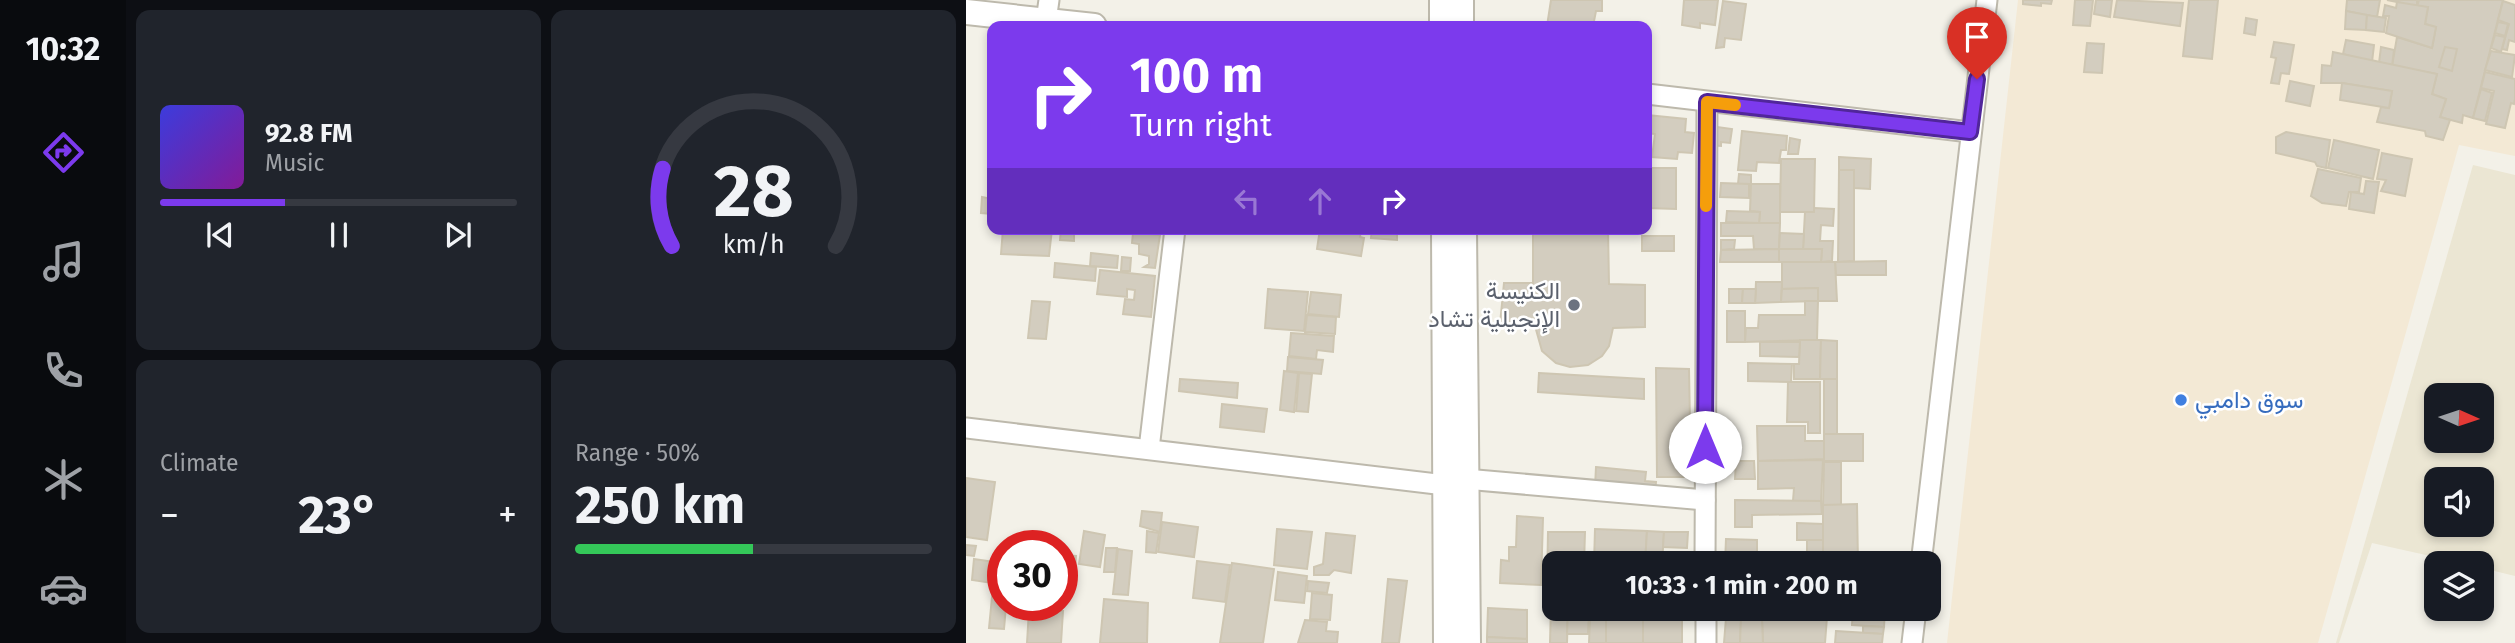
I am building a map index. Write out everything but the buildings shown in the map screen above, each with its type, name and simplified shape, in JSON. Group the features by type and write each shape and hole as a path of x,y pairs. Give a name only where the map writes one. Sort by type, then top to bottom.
{"street":[{"path":"1441,0 1442,21"},
{"path":"1461,0 1461,21"},
{"path":"1922,551 1987,0"},
{"path":"966,12 1048,10 1080,21"},
{"path":"1652,95 1970,132"},
{"path":"1705,551 1707,102"},
{"path":"1149,449 1173,235"},
{"path":"1444,235 1455,482 1468,643"},
{"path":"1446,643 1464,235"},
{"path":"966,428 1455,482 1705,500"},
{"path":"1706,621 1706,643"},
{"path":"1912,643 1915,621"}],"shaded area":[{"name":"سوق دامبي","path":"2018,0 2515,0 2515,156 2459,145 2318,643 1947,643"},
{"path":"2473,165 2515,175 2515,576 2494,571 2494,551 2424,551 2424,555 2372,543 2339,643 2336,643"}],"slow traffic":[{"path":"1706,206 1707,102 1735,105"}],"place":[{"name":"الكنيسة الإنجيلية تشاد","path":"1574,305"},
{"name":"سوق دامبي","path":"2181,400"}],"route":[{"path":"1705,447 1707,102 1970,132 1977,79"}]}
